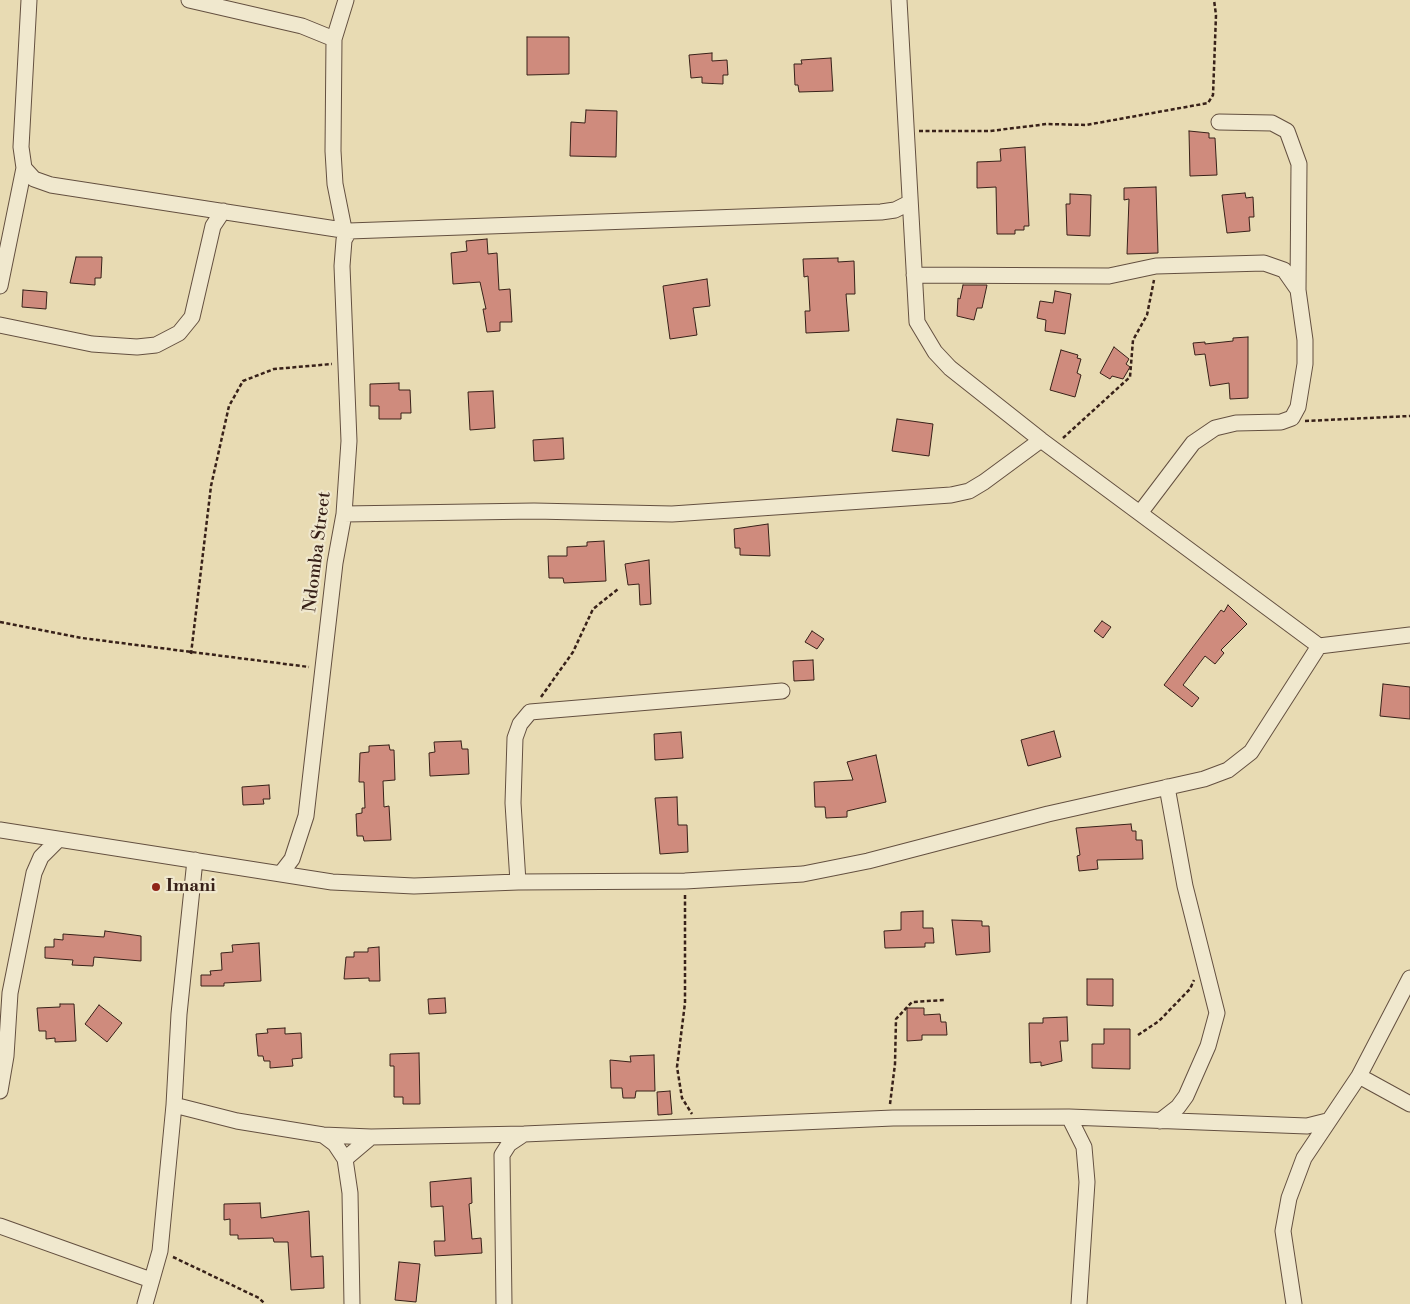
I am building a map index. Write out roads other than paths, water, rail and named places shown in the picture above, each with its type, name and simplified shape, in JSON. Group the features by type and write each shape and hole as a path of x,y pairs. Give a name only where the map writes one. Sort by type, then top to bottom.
{"street":[{"path":"0,286 24,168 21,147 29,0"},
{"path":"189,0 302,26 334,39"},
{"path":"346,0 334,39 333,151 335,184 346,230"},
{"path":"899,0 903,43 909,203 917,322 935,352 950,368 1047,444 1319,646 1410,635"},
{"path":"1140,513 1193,443 1214,428 1236,422 1281,422 1292,418 1298,407 1305,364 1305,340 1298,290 1299,164 1287,131 1272,123 1219,122"},
{"path":"24,168 34,179 51,185 346,230 881,212 895,210 909,203"},
{"path":"0,325 92,344 137,347 156,345 178,333 192,317 213,226 222,211"},
{"name":"Ndomba Street","path":"282,872 292,859 306,816 335,562 344,514 349,441 342,266 346,230"},
{"path":"914,275 1109,276 1156,266 1264,263 1284,270 1298,290"},
{"path":"344,514 534,511 672,514 951,495 969,491 1047,444"},
{"path":"0,830 282,872 332,882 414,886 518,882 685,882 803,874 868,861 1048,814 1204,779 1228,770 1251,752 1319,646"},
{"path":"518,882 513,803 515,738 520,724 530,712 782,691"},
{"path":"1160,1121 1178,1107 1186,1096 1208,1046 1217,1013 1185,886 1167,787"},
{"path":"0,1091 6,1056 5,993 34,873 41,857 58,840"},
{"path":"145,1304 160,1251 174,1105 179,1014 195,860"},
{"path":"1294,1304 1283,1231 1289,1198 1304,1158 1358,1076 1410,978"},
{"path":"1358,1076 1410,1104"},
{"path":"174,1105 237,1121 323,1136 371,1137 524,1134 893,1118 1069,1117 1307,1126 1328,1122"},
{"path":"1069,1117 1084,1146 1087,1182 1079,1304"},
{"path":"504,1304 502,1155 509,1144 524,1134"},
{"path":"487,1135 502,1155"},
{"path":"323,1136 335,1144 345,1159 350,1193 352,1304"},
{"path":"345,1159 371,1137"},
{"path":"0,1226 151,1280"}],"place":[{"name":"Imani","path":"156,887"}]}
